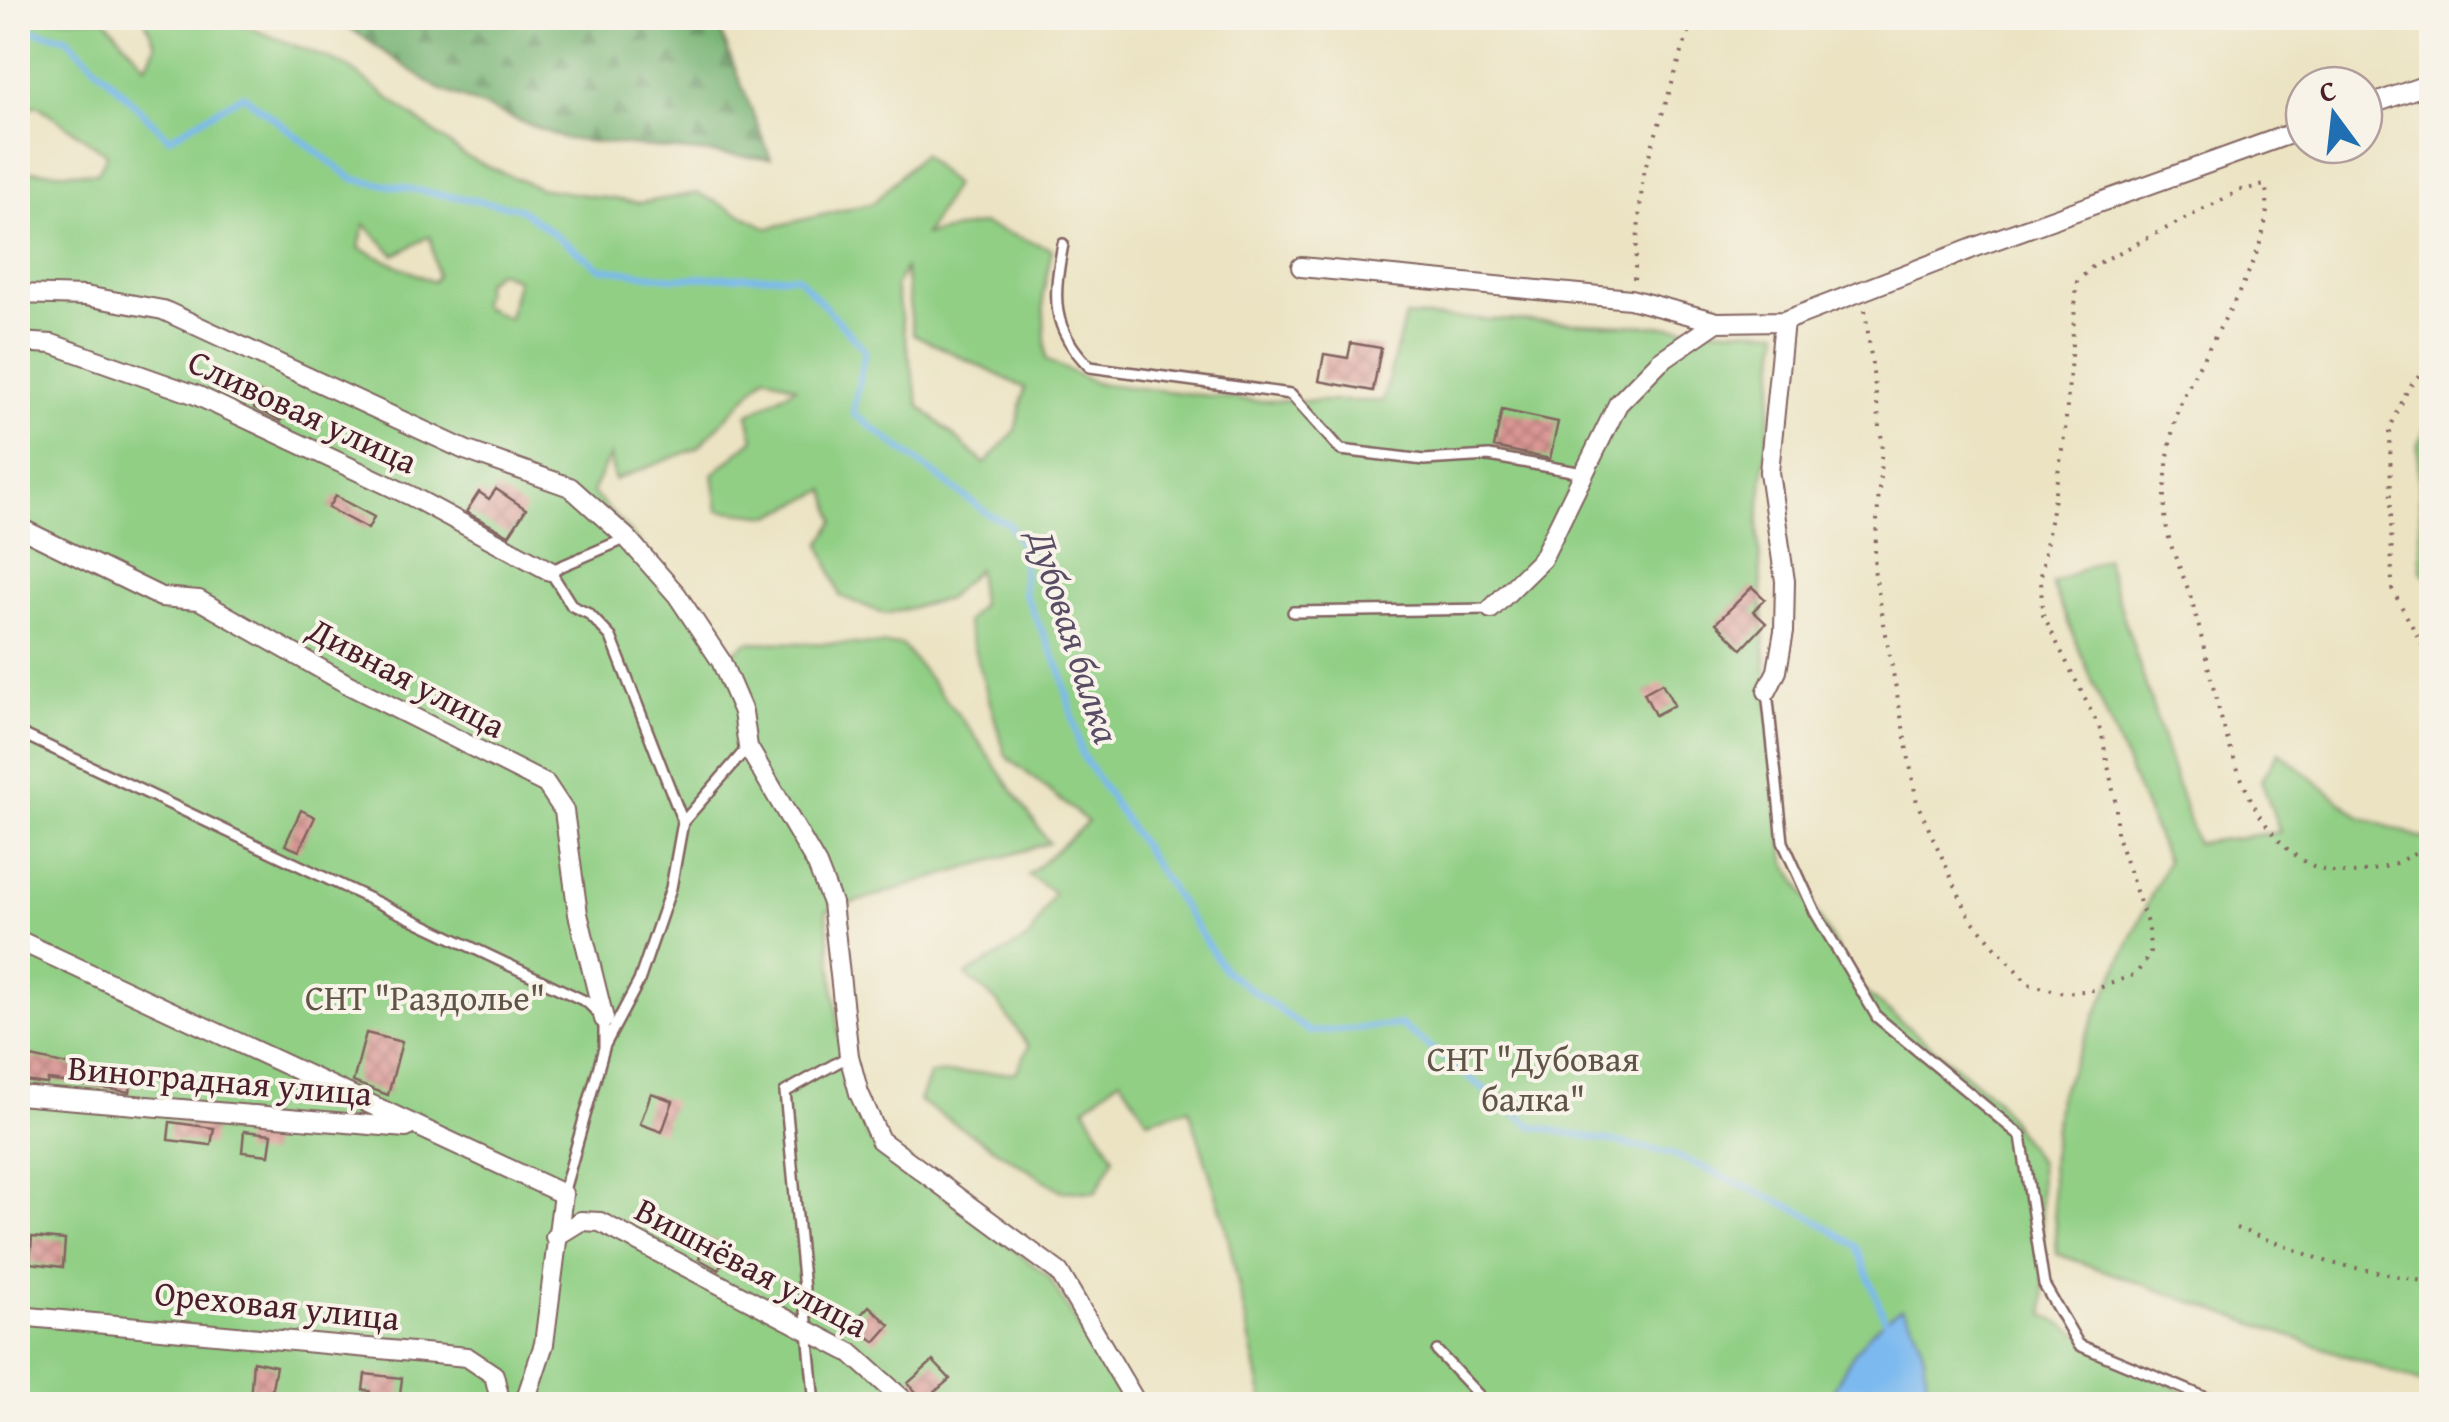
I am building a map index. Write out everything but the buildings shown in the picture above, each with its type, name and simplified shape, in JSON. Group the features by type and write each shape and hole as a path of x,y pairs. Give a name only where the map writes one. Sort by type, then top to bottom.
{"street":[{"path":"2384,100 2432,83"},
{"path":"1300,268 1630,299 1717,322 1784,321 2284,136"},
{"path":"18,294 86,296 164,310 466,450 570,487 627,538 677,595 721,661 743,712 748,747 817,865 832,903 849,1056 880,1140 1059,1272 1138,1404"},
{"path":"1767,691 1777,671 1784,631 1786,581 1768,472 1784,321"},
{"path":"1491,609 1542,559 1618,404 1660,361 1717,322"},
{"name":"Сливовая улица","path":"18,342 52,344 196,395 410,496 550,571"},
{"name":"Дивная улица","path":"18,527 161,598 200,600 349,686 546,784 564,812 578,914 604,1019"},
{"path":"18,940 416,1129 563,1194 554,1237 544,1344 524,1404"},
{"name":"Виноградная улица","path":"18,1095 416,1129"},
{"name":"Вишнёвая улица","path":"554,1237 582,1221 600,1222 851,1353 908,1404"},
{"name":"Ореховая улица","path":"18,1316 468,1356 494,1376 501,1404"}],"lane":[{"path":"1062,244 1054,294 1067,344 1090,368 1290,394 1342,450 1424,460 1490,456 1583,473"},
{"path":"627,538 550,571 572,606 589,614 611,637 683,822"},
{"path":"1293,612 1491,609"},
{"path":"1767,691 1782,842 1815,912 1877,1017 2021,1136 2044,1285 2079,1344 2222,1404"},
{"path":"18,732 588,1002 604,1019 604,1048"},
{"path":"563,1194 604,1048 639,981 671,888 683,822 748,747"},
{"path":"815,1404 785,1092 849,1056"},
{"path":"1437,1351 1488,1404"}],"path":[{"path":"1630,299 1640,244 1643,174 1692,18"},
{"path":"1863,290 1882,442 1874,568 1917,803 1970,918 2028,984 2064,993 2094,990 2136,974 2150,954 2149,929 2116,833 2116,805 2101,731 2042,613 2041,576 2065,432 2077,282 2093,266 2241,190 2264,185 2270,206 2250,264 2177,413 2165,513 2225,738 2267,824 2298,856 2322,869 2352,874 2384,866 2420,852 2432,837"},
{"path":"2432,359 2408,389 2390,428 2392,589 2432,663"},
{"path":"2236,1228 2330,1263 2432,1283"}],"green space":[{"path":"18,18 104,18 146,66 156,45 144,18 225,18 347,66 466,157 539,188 640,203 698,193 768,228 873,203 922,154 954,185 925,235 982,224 1052,249 1043,295 1046,360 1095,383 1254,401 1383,401 1405,316 1779,331 1758,525 1767,691 1785,861 1861,989 1995,1098 2039,1163 2045,1315 2207,1404 1264,1404 1224,1219 1189,1108 1148,1120 1120,1078 1085,1107 1114,1157 1096,1192 1062,1191 919,1101 930,1074 1016,1072 1029,1046 996,1001 966,975 1029,938 1054,893 1028,875 1088,822 1006,756 966,622 981,604 977,569 947,599 885,614 840,596 821,544 835,521 826,490 771,516 718,510 713,474 754,439 748,415 796,387 766,375 698,448 614,480 610,455 592,492 684,592 728,656 748,642 902,645 973,733 1049,843 826,911 841,1052 867,1136 1048,1276 1126,1404 18,1404 18,171 98,173 107,154 37,105 18,111","holes":["364,224 395,255 430,236 437,276 433,282 359,248","905,269 913,334 1025,388 1015,431 985,464 919,405 895,287","498,271 517,279 509,319 481,306 485,282"]},
{"path":"335,18 715,18 771,159 565,139 437,88"},
{"path":"2431,419 2431,581 2422,571 2418,444"},
{"path":"2105,558 2196,843 2280,832 2261,780 2279,752 2360,817 2431,841 2431,1386 2057,1254 2051,1165 2058,1097 2167,861 2052,584"}],"water":[{"path":"1902,1308 1924,1353 1927,1404 1839,1404 1831,1396 1851,1357 1878,1325"}],"waterway":[{"name":"Дубовая балка","path":"18,28 66,37 169,138 243,95 353,179 519,208 600,268 673,278 797,276 865,350 853,413 988,514 1009,524 1023,549 1024,593 1061,671 1082,755 1225,971 1310,1032 1401,1025 1532,1126 1670,1153 1809,1215 1857,1247 1886,1322"}],"park label":[{"name":"СНТ \"Раздолье\"","path":"425,997"},
{"name":"СНТ \"Дубовая балка\"","path":"1533,1078"}]}
